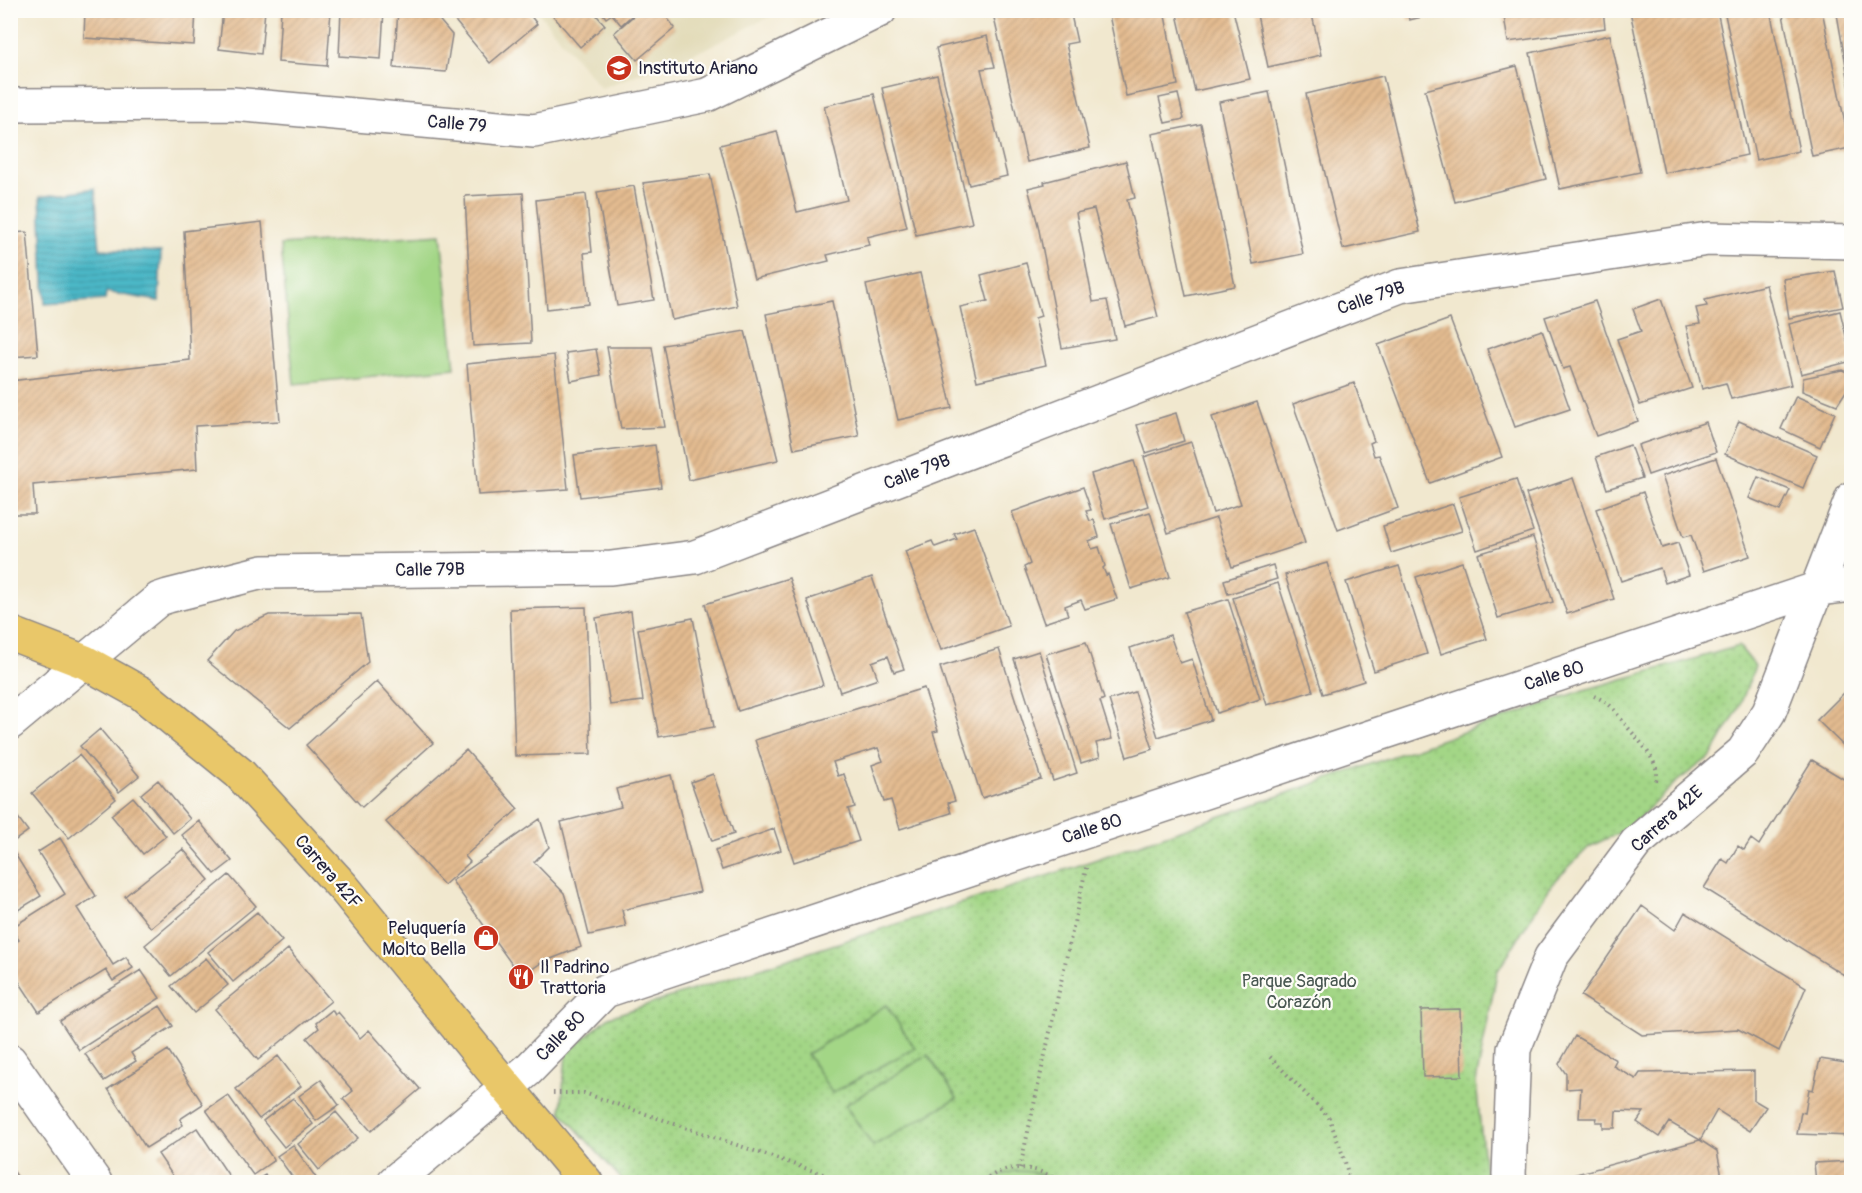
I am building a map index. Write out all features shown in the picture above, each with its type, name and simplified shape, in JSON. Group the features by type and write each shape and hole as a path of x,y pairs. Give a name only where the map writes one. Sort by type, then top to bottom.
{"main road":[{"name":"Carrera 42F","path":"10,633 85,662 141,693 239,773 344,888 586,1182"}],"street":[{"name":"Calle 79","path":"10,105 233,104 534,131 707,95 880,10"},
{"name":"Calle 79B","path":"10,723 159,598 263,572 611,568 695,558 1400,286 1708,239 1851,242"},
{"name":"Carrera 42E","path":"1510,1182 1514,1049 1551,957 1636,843 1743,752 1769,712 1851,498"},
{"name":"Calle 80","path":"394,1182 528,1070 605,991 1816,589 1851,585"},
{"path":"10,1061 95,1182"}],"path":[{"path":"1557,675 1607,702 1616,712 1646,749 1657,772 1658,779 1653,788"},
{"path":"1020,1167 1095,828"},
{"path":"1270,1057 1329,1118 1350,1182"},
{"path":"546,1093 584,1093 846,1182"},
{"path":"984,1182 1003,1170 1020,1167 1037,1170 1059,1182"}],"shaded area":[{"name":"Instituto Ariano","path":"537,11 781,11 705,49 601,88"}],"green space":[{"path":"441,234 455,368 294,384 281,245"},
{"name":"Parque Sagrado Corazón","path":"1739,646 1755,666 1739,708 1711,756 1675,783 1629,828 1589,847 1552,884 1497,972 1476,1082 1486,1182 624,1182 561,1112 566,1054 609,1017 1074,867 1584,690"},
{"path":"886,1005 915,1048 832,1093 807,1054"},
{"path":"928,1055 957,1098 873,1146 845,1105"},
{"path":"1015,1171 1036,1173 1055,1182 989,1182 997,1176"}],"water":[{"path":"95,188 100,249 161,252 159,301 106,292 105,300 45,304 40,197"}],"building":[{"path":"85,10 196,10 194,45 84,38"},
{"path":"223,10 265,10 261,54 219,49"},
{"path":"281,10 331,10 327,66 278,62"},
{"path":"341,10 384,10 381,59 339,56"},
{"path":"398,10 431,10 452,35 446,72 394,68"},
{"path":"446,10 526,10 537,24 490,63"},
{"path":"548,10 592,10 605,25 580,47"},
{"path":"600,10 638,10 621,25 612,14 606,18"},
{"path":"640,10 661,10 675,28 637,60 614,33"},
{"path":"1009,10 1070,10 1077,42 1066,44 1090,148 1027,162 994,18 1010,14"},
{"path":"1108,10 1164,10 1178,85 1126,96"},
{"path":"1176,10 1233,10 1250,79 1195,91"},
{"path":"1256,10 1311,10 1321,55 1268,67"},
{"path":"1407,10 1446,10 1447,11 1409,20"},
{"path":"1503,10 1603,10 1605,28 1508,42"},
{"path":"1717,10 1747,155 1664,173 1630,11"},
{"path":"1724,10 1770,10 1799,151 1756,160"},
{"path":"1782,10 1822,10 1850,148 1812,156"},
{"path":"1852,11 1852,89 1850,89 1837,14"},
{"path":"1610,35 1640,172 1560,189 1530,53"},
{"path":"987,36 995,67 981,69 1007,176 969,185 936,48"},
{"path":"1517,66 1546,179 1455,202 1425,90"},
{"path":"937,75 972,223 916,235 882,88"},
{"path":"1383,76 1420,232 1343,249 1306,94"},
{"path":"1269,92 1303,254 1253,264 1219,102"},
{"path":"874,94 907,227 867,237 869,245 827,255 829,261 754,279 720,145 777,131 797,212 847,200 824,106"},
{"path":"1178,94 1184,119 1165,123 1159,98"},
{"path":"1201,124 1235,286 1186,296 1152,134"},
{"path":"1126,161 1135,198 1127,200 1158,317 1125,326 1094,209 1076,213 1093,302 1107,300 1115,339 1062,348 1038,225 1028,188"},
{"path":"710,174 737,306 672,320 643,183"},
{"path":"634,186 654,300 617,306 597,192"},
{"path":"523,193 531,343 473,346 465,196"},
{"path":"586,194 592,252 584,253 589,304 547,309 536,200"},
{"path":"262,222 280,421 195,426 197,469 33,485 35,514 10,514 10,381 190,360 184,231"},
{"path":"27,232 38,355 10,357 10,233"},
{"path":"1026,263 1041,316 1035,318 1046,365 977,381 960,307 988,301 981,275"},
{"path":"1835,271 1843,307 1789,318 1783,279"},
{"path":"920,273 952,408 898,420 866,285"},
{"path":"1766,285 1791,385 1731,399 1726,383 1702,389 1686,326 1700,324 1696,308 1707,306 1705,300"},
{"path":"1661,299 1692,388 1640,405 1617,339 1641,331 1633,309"},
{"path":"832,301 859,436 794,449 766,314"},
{"path":"1595,301 1638,421 1596,436 1570,367 1563,369 1545,317"},
{"path":"1840,311 1852,361 1801,374 1789,324"},
{"path":"1450,319 1502,457 1430,483 1378,345"},
{"path":"1542,330 1570,409 1515,427 1487,349"},
{"path":"745,331 778,460 689,480 663,345"},
{"path":"607,347 652,347 665,427 621,429"},
{"path":"596,349 601,375 571,381 566,353"},
{"path":"554,355 568,489 478,495 467,364"},
{"path":"1842,370 1852,374 1852,382 1837,405 1802,391 1803,378"},
{"path":"1354,383 1374,441 1370,443 1374,456 1379,455 1398,508 1338,530 1293,404"},
{"path":"1796,396 1835,413 1820,447 1781,429"},
{"path":"1257,402 1305,543 1232,567 1216,518 1168,533 1144,457 1191,442 1213,513 1241,504 1212,417"},
{"path":"1176,413 1184,441 1146,453 1137,425"},
{"path":"1739,421 1817,455 1803,488 1725,454"},
{"path":"1706,422 1716,452 1648,475 1638,445"},
{"path":"655,445 661,487 580,497 574,455"},
{"path":"1630,445 1642,478 1607,489 1596,457"},
{"path":"1716,458 1750,556 1704,571 1691,535 1683,537 1662,476"},
{"path":"1134,461 1148,506 1105,519 1091,474"},
{"path":"1758,477 1790,490 1780,511 1749,498"},
{"path":"1573,478 1614,599 1567,614 1526,494"},
{"path":"1516,479 1533,531 1477,550 1459,497"},
{"path":"1083,487 1091,510 1086,511 1090,521 1094,520 1099,537 1089,541 1092,549 1099,547 1105,566 1103,568 1106,575 1108,574 1117,599 1085,609 1081,600 1065,606 1068,615 1044,623 1024,567 1030,564 1012,512"},
{"path":"1643,492 1662,548 1678,543 1689,575 1665,583 1660,568 1621,581 1596,509"},
{"path":"1453,504 1462,531 1391,553 1383,526"},
{"path":"1150,512 1170,577 1131,589 1111,524"},
{"path":"974,527 1009,626 941,650 905,551 932,541 935,547 957,539 954,534"},
{"path":"1533,537 1553,602 1498,618 1478,554"},
{"path":"1462,562 1487,639 1441,654 1416,577"},
{"path":"1327,563 1364,681 1323,694 1285,575"},
{"path":"1273,565 1277,579 1228,594 1224,580"},
{"path":"1399,566 1427,654 1374,671 1346,582"},
{"path":"872,577 904,669 894,672 888,656 872,662 878,679 840,692 807,600"},
{"path":"789,578 823,685 738,711 705,604"},
{"path":"1278,583 1313,691 1267,705 1233,598"},
{"path":"1228,599 1260,699 1217,713 1184,612"},
{"path":"586,607 591,754 515,756 510,609"},
{"path":"631,611 643,701 610,705 596,618"},
{"path":"361,614 368,662 290,728 207,661 234,631 269,615"},
{"path":"693,618 714,727 659,737 638,629"},
{"path":"1170,635 1180,663 1192,659 1211,720 1158,737 1130,648"},
{"path":"1086,642 1104,699 1100,701 1112,739 1096,743 1100,757 1081,763 1046,654"},
{"path":"999,649 1041,779 982,798 940,667"},
{"path":"1039,651 1077,773 1053,781 1014,659"},
{"path":"377,681 433,743 362,807 306,745"},
{"path":"924,688 938,731 933,732 955,801 948,803 951,813 900,829 891,800 884,802 872,765 883,761 878,748 833,762 838,776 844,774 855,807 848,809 859,841 794,862 755,740"},
{"path":"1848,689 1852,692 1852,754 1817,720"},
{"path":"1135,692 1153,749 1127,757 1109,700"},
{"path":"100,729 139,776 119,792 80,746"},
{"path":"466,750 518,809 465,856 470,862 444,885 386,822"},
{"path":"79,755 116,799 69,838 32,793"},
{"path":"1812,760 1852,784 1852,980 1704,888 1722,859 1728,863 1738,846 1744,850 1751,839 1759,845"},
{"path":"713,774 734,834 712,841 691,782"},
{"path":"671,775 700,892 622,910 626,927 589,935 561,822 621,807 616,789"},
{"path":"158,780 190,819 173,833 141,794"},
{"path":"133,797 166,836 143,854 111,815"},
{"path":"10,807 28,831 10,844"},
{"path":"540,819 549,847 534,862 564,893 581,947 541,963 521,977 452,881"},
{"path":"199,821 232,861 215,874 182,835"},
{"path":"774,829 781,850 722,870 715,850"},
{"path":"60,838 96,896 77,908 113,965 126,957 133,968 113,981 106,970 39,1012 10,968 10,946 19,940 11,928 65,894 38,852"},
{"path":"183,849 209,880 151,928 125,896"},
{"path":"15,854 41,896 10,915 10,857"},
{"path":"229,875 256,906 171,976 145,945"},
{"path":"1642,906 1675,930 1685,912 1806,987 1779,1051 1738,1029 1642,1035 1581,996"},
{"path":"257,912 282,941 233,982 208,952"},
{"path":"288,949 331,1001 258,1060 215,1009"},
{"path":"206,958 228,985 194,1013 171,986"},
{"path":"141,970 160,998 79,1050 60,1021"},
{"path":"160,1006 173,1026 131,1053 136,1061 104,1081 85,1054"},
{"path":"1460,1009 1462,1076 1423,1077 1421,1010"},
{"path":"332,1010 335,1015 338,1012 360,1038 369,1030 420,1089 371,1131 343,1099 353,1091 307,1038 319,1028 316,1023"},
{"path":"1575,1036 1616,1060 1613,1066 1636,1079 1640,1073 1754,1071 1754,1100 1766,1107 1750,1131 1717,1110 1700,1140 1669,1122 1659,1137 1637,1122 1644,1112 1616,1111 1615,1128 1603,1128 1603,1122 1596,1122 1597,1118 1579,1118 1581,1088 1566,1089 1566,1074 1559,1064"},
{"path":"168,1050 203,1104 180,1119 183,1125 146,1148 108,1089"},
{"path":"278,1056 301,1086 259,1119 236,1089"},
{"path":"1820,1059 1852,1064 1852,1136 1797,1134 1801,1112 1805,1113 1809,1089 1813,1090"},
{"path":"321,1080 339,1105 316,1121 299,1096"},
{"path":"228,1095 274,1160 253,1175 206,1110"},
{"path":"293,1098 313,1124 284,1147 263,1121"},
{"path":"336,1112 358,1138 319,1170 298,1144"},
{"path":"197,1128 233,1182 177,1182 158,1154"},
{"path":"1700,1140 1717,1151 1723,1182 1570,1182 1569,1176"},
{"path":"293,1145 319,1182 296,1182 277,1156"},
{"path":"1852,1161 1852,1182 1816,1182 1814,1163"},
{"path":"10,1166 21,1182 10,1182"},
{"path":"265,1175 270,1182 253,1182"}],"place":[{"name":"Instituto Ariano","path":"619,68"},
{"name":"Peluquería Molto Bella","path":"486,938"},
{"name":"Il Padrino Trattoria","path":"521,977"}]}
